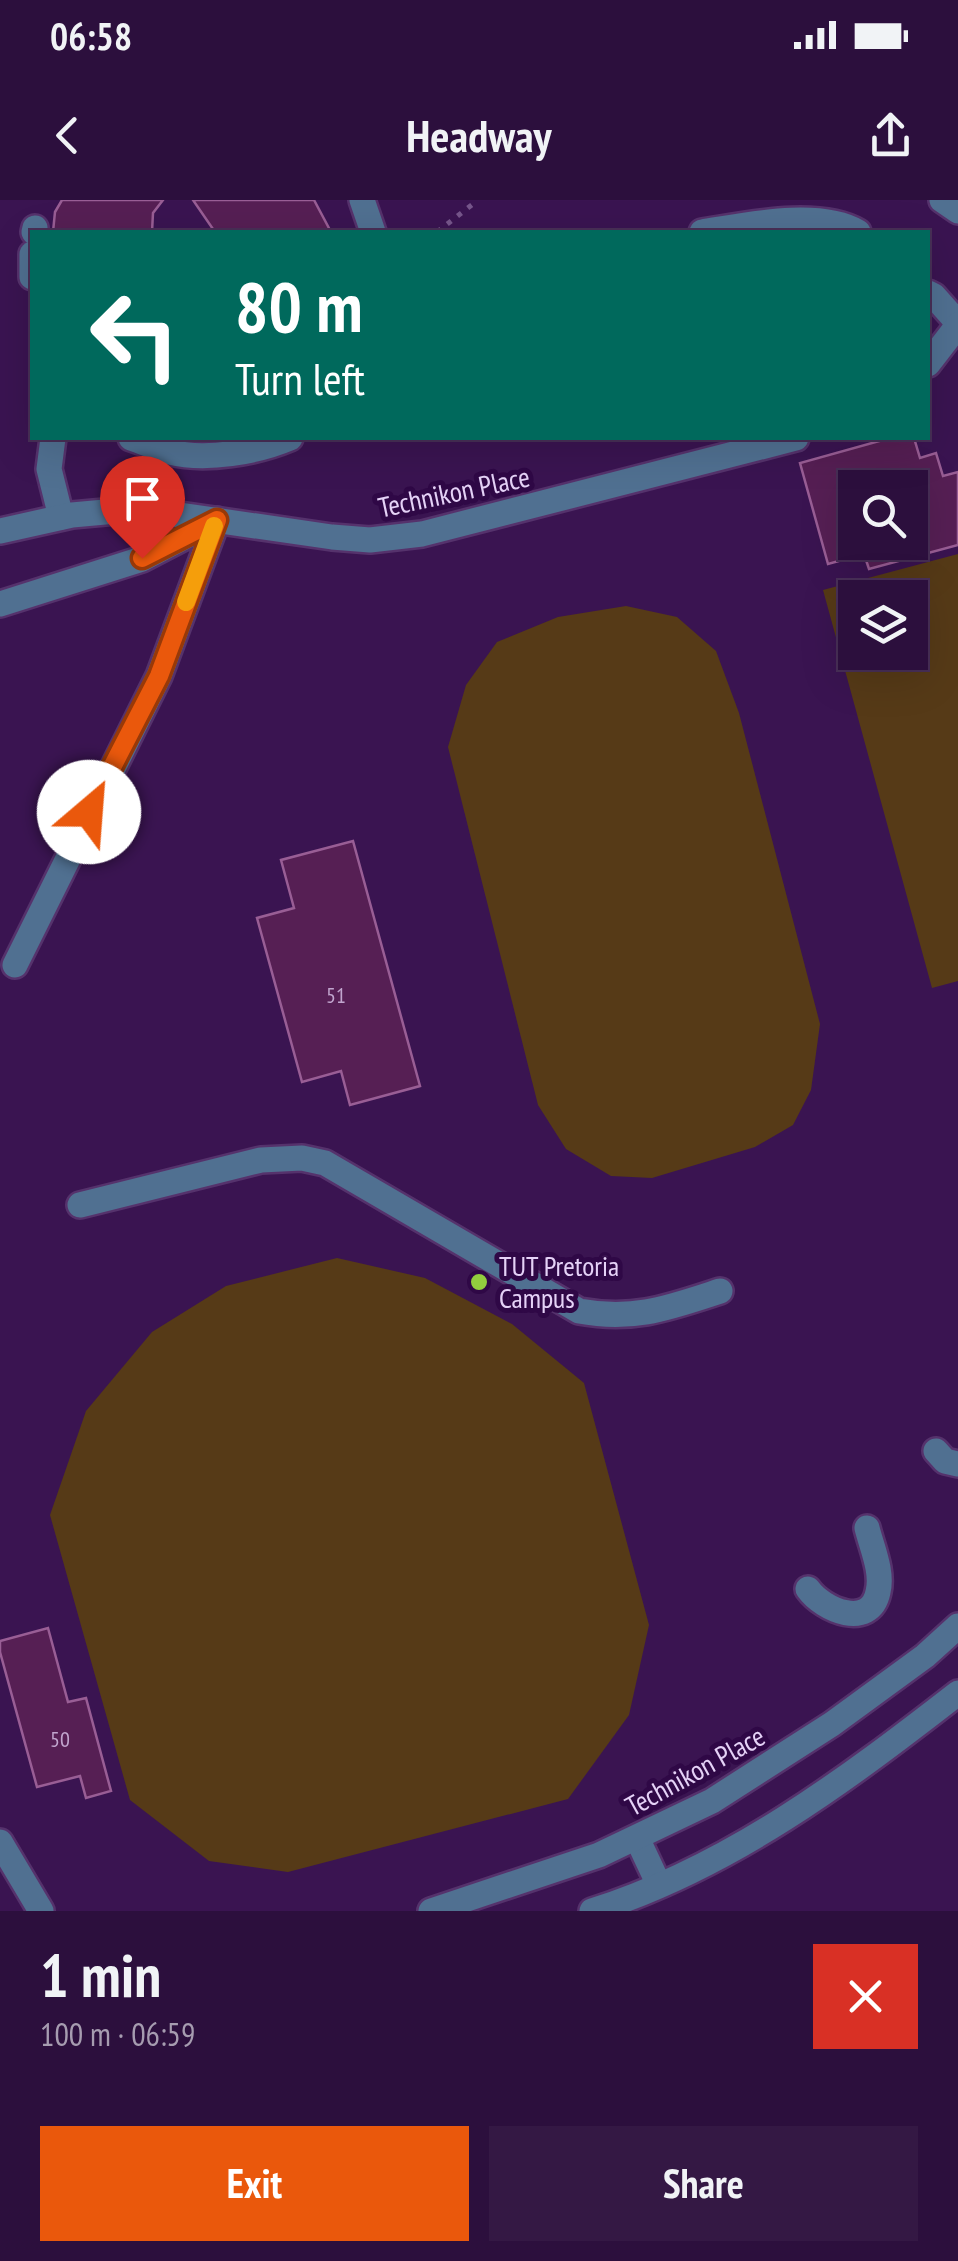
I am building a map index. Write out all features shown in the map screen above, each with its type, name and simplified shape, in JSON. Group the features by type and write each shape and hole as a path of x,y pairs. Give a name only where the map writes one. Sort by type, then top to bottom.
{"street":[{"path":"362,200 372,230"},
{"path":"942,200 958,211"},
{"path":"722,230 820,220 854,230"},
{"path":"930,361 958,324 940,294"},
{"path":"53,440 49,469 61,517"},
{"path":"136,440 172,453 234,454 285,440"},
{"name":"Technikon Place","path":"0,530 61,517 138,509 370,540 422,534 788,440"},
{"path":"0,604 132,562 217,520"},
{"path":"15,965 159,676 217,520"},
{"path":"80,1205 261,1160 302,1158 326,1163 368,1186 579,1311 612,1317 643,1314 720,1291"},
{"path":"808,1589 817,1602 840,1612 864,1610 876,1599 879,1577 867,1528"},
{"name":"Technikon Place","path":"430,1911 599,1855 712,1801 832,1724 925,1656 958,1626"},
{"path":"592,1911 630,1899 740,1845 855,1773 958,1693"},
{"path":"637,1838 658,1885"},
{"path":"0,1842 41,1911"}],"path":[{"path":"440,230 478,200"}],"shaded area":[{"path":"958,554 958,981 932,988 845,670 928,670 928,580 860,580"},
{"path":"838,586 838,645 823,590"},
{"path":"626,606 677,617 716,651 739,713 820,1024 811,1090 793,1125 755,1147 652,1178 611,1176 566,1149 538,1105 448,747 466,685 497,642 558,617"},
{"path":"337,1258 425,1278 512,1324 584,1383 649,1625 629,1715 568,1799 288,1872 209,1861 130,1800 50,1515 86,1411 152,1332 226,1286"}],"building":[{"path":"62,200 163,200 153,213 152,230 53,230 55,212"},
{"path":"193,200 314,200 330,230 214,230"},
{"path":"883,440 915,440 920,458 936,453 943,476 958,472 958,545 928,553 928,470 838,470 838,560 842,560 828,564 800,463"},
{"path":"866,560 902,560 869,569"},
{"path":"353,841 420,1086 350,1105 341,1071 302,1082 257,918 294,908 281,860"},
{"path":"48,1628 68,1702 86,1698 111,1791 86,1798 80,1776 37,1787 0,1641"}],"slow traffic":[{"path":"186,602 214,526"}],"place":[{"name":"TUT Pretoria Campus","path":"479,1282"}],"route":[{"path":"89,812 159,676 217,520 142,558"}]}
